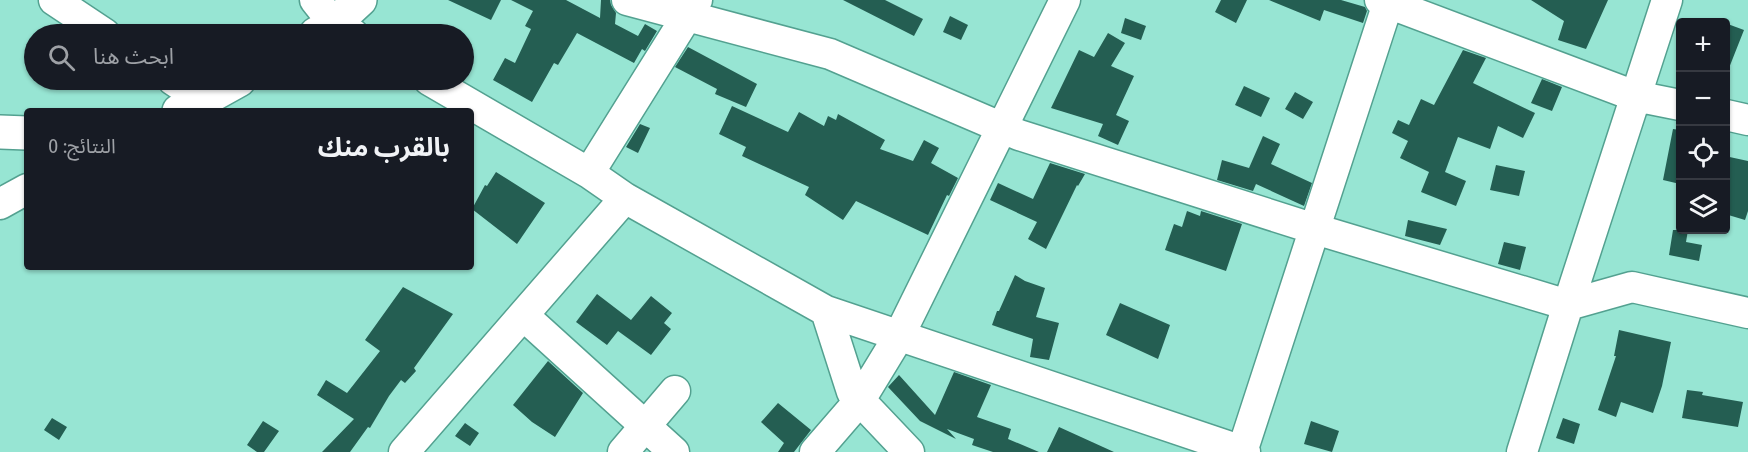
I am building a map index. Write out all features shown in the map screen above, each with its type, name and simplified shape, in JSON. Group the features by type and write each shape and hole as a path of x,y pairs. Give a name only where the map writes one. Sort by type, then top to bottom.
{"highway":[{"path":"330,23 360,0"},
{"path":"191,106 220,90"},
{"path":"0,132 24,133"}],"street":[{"path":"54,0 90,24"},
{"path":"627,0 692,8 830,54 1019,135 1315,229 1568,305 1632,287 1748,314"},
{"path":"815,452 860,400 899,336 1065,0"},
{"path":"1522,452 1667,0"},
{"path":"446,90 589,173 625,198 826,311 1243,452 1386,1 1635,96 1676,104"},
{"path":"589,173 692,8"},
{"path":"179,90 191,106"},
{"path":"1730,116 1748,120"},
{"path":"0,204 24,191"},
{"path":"404,452 625,198"},
{"path":"826,311 852,392 909,452"},
{"path":"522,315 674,452"},
{"path":"623,452 675,391"}],"building":[{"path":"448,0 501,0 491,20"},
{"path":"511,0 566,0 600,18 601,0 610,0 616,13 615,24 638,36 645,24 657,31 645,51 642,49 634,63 577,33 558,65 554,63 532,102 493,80 505,58 515,63 531,29 525,26 533,11"},
{"path":"843,0 885,0 923,19 914,36"},
{"path":"1221,0 1247,0 1236,23 1215,12"},
{"path":"1269,0 1341,0 1365,7 1367,11 1363,23 1324,10 1320,21"},
{"path":"1531,0 1608,0 1586,49 1558,40 1564,21"},
{"path":"950,16 968,25 961,40 943,32"},
{"path":"1125,18 1146,26 1141,40 1121,33"},
{"path":"1730,25 1744,30 1730,65"},
{"path":"1108,33 1125,43 1111,66 1134,76 1116,115 1129,121 1118,145 1098,136 1103,124 1051,108 1079,50 1094,57"},
{"path":"688,47 757,84 746,107 715,94 717,89 675,67"},
{"path":"1463,50 1486,58 1473,83 1535,113 1523,138 1498,126 1490,149 1458,137 1445,172 1466,181 1456,206 1421,192 1429,172 1400,158 1408,141 1392,133 1398,120 1409,125 1421,99 1434,105"},
{"path":"1542,79 1562,87 1552,111 1531,103"},
{"path":"1244,86 1270,98 1261,117 1235,105"},
{"path":"1295,92 1313,102 1303,119 1285,109"},
{"path":"732,106 788,132 799,112 824,126 828,116 836,120 838,114 885,140 880,149 913,161 924,140 939,148 931,163 958,178 949,196 947,195 928,235 856,201 843,220 805,195 809,187 742,156 746,147 719,134"},
{"path":"640,124 650,128 638,153 626,147"},
{"path":"1673,129 1676,129 1676,183 1663,180"},
{"path":"1263,136 1280,144 1271,164 1312,183 1304,206 1256,184 1253,191 1217,180 1222,160 1249,168"},
{"path":"1730,157 1748,161 1748,211 1745,220 1730,216"},
{"path":"1050,163 1085,174 1077,185 1046,249 1028,239 1037,222 990,200 998,183 1033,199"},
{"path":"1496,165 1525,171 1519,196 1490,190"},
{"path":"496,172 545,203 517,244 474,211 474,205 485,185 487,186"},
{"path":"1187,211 1200,216 1201,211 1242,224 1226,271 1165,250 1174,224 1182,227"},
{"path":"1408,220 1447,229 1440,245 1405,236"},
{"path":"1673,230 1676,230 1676,234 1687,234 1686,242 1702,245 1699,261 1669,255"},
{"path":"1504,242 1526,247 1520,270 1498,264"},
{"path":"1015,275 1045,288 1036,317 1059,323 1049,360 1030,357 1033,339 992,325"},
{"path":"403,287 453,314 414,368 416,371 405,383 401,380 370,428 368,427 350,452 322,452 354,419 317,395 326,380 347,393 380,351 365,340"},
{"path":"597,294 631,320 651,296 672,313 664,323 671,329 651,355 618,331 607,345 576,322"},
{"path":"1120,303 1170,325 1158,359 1106,335"},
{"path":"1619,330 1671,342 1662,386 1653,413 1621,402 1616,417 1598,410 1616,356 1614,356"},
{"path":"548,361 583,393 555,437 532,422 513,405"},
{"path":"954,372 991,385 977,417 1011,429 1008,439 1039,452 993,452 972,445 974,439 947,429 956,439 920,421 888,387 899,375 935,415"},
{"path":"1687,390 1743,402 1738,427 1682,418"},
{"path":"778,403 811,430 794,452 778,452 784,443 761,422"},
{"path":"52,418 67,427 59,440 44,430"},
{"path":"1563,418 1580,424 1574,444 1556,438"},
{"path":"263,421 279,431 264,452 257,452 247,445"},
{"path":"1311,421 1339,431 1332,452 1304,444"},
{"path":"465,423 479,433 470,446 455,436"},
{"path":"1059,427 1114,452 1047,452"}]}
